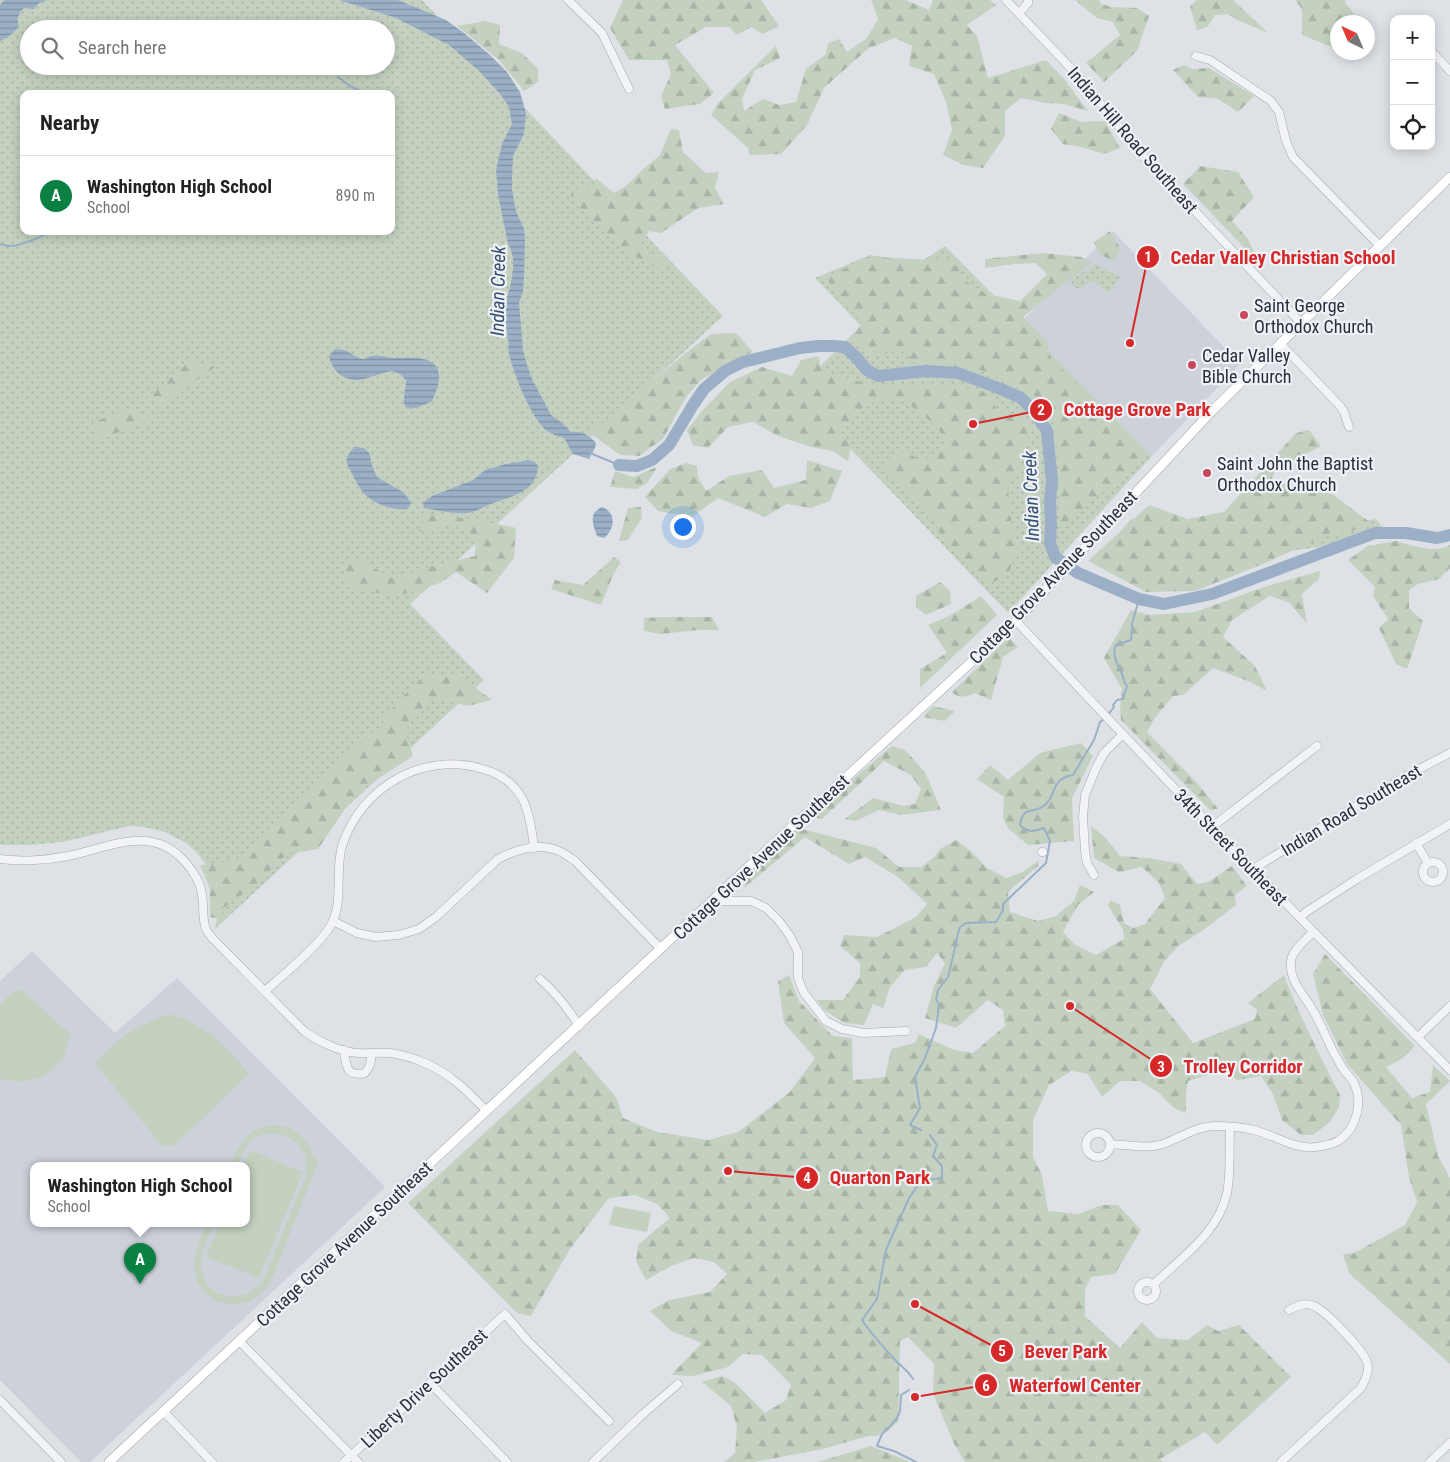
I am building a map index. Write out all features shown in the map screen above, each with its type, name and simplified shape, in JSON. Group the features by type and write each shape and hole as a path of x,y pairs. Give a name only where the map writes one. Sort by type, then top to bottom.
{"main road":[{"name":"Cottage Grove Avenue Southeast","path":"109,1462 1016,621 1193,431 1280,343 1450,178"}],"street":[{"path":"568,0 602,33 629,89"},
{"name":"Indian Hill Road Southeast","path":"1006,0 1090,90 1138,152 1301,323"},
{"path":"1019,13 1028,3 1028,0"},
{"path":"1435,55 1450,71"},
{"path":"1196,56 1210,60 1271,102 1279,112 1286,141 1293,157 1380,246"},
{"path":"1280,343 1340,406 1349,427"},
{"name":"34th Street Southeast","path":"1016,621 1122,735 1450,1070"},
{"path":"1094,875 1087,863 1085,851 1085,795 1104,753 1122,735"},
{"path":"1212,827 1317,746"},
{"name":"Indian Road Southeast","path":"1253,869 1404,777 1450,753"},
{"path":"265,991 325,934 333,921 337,906 342,847 354,822 361,810 374,796 388,784 403,775 437,764 467,765 495,773 508,781 520,794 527,806 532,824 534,848"},
{"path":"1300,918 1357,878 1450,824"},
{"path":"0,859 22,860 68,856 116,843 137,840 159,844 173,850 186,862 196,877 202,893 206,930 305,1032 319,1041 344,1050 357,1053 389,1053 411,1058 438,1068 457,1082 487,1112"},
{"path":"1416,843 1428,863"},
{"path":"333,921 357,933 376,937 399,935 419,929 436,917 498,859 510,852 525,848 548,848 561,852 575,861 662,949"},
{"path":"712,901 751,901 766,908 779,921 790,936 798,952 798,978 804,993 826,1021 842,1029 864,1033 906,1031"},
{"path":"1110,1144 1146,1146 1162,1144 1196,1130 1212,1126 1255,1130 1295,1144 1312,1147 1327,1145 1337,1141 1348,1132 1359,1109 1353,1081 1343,1069 1312,1008 1295,982 1291,971 1291,959 1297,949 1313,932"},
{"path":"540,979 570,1011 579,1026"},
{"path":"1418,1037 1450,1006"},
{"path":"344,1050 345,1064 350,1071 357,1074 365,1073 370,1065 372,1053"},
{"path":"1154,1284 1209,1231 1217,1218 1227,1193 1230,1128"},
{"path":"1281,1462 1361,1388 1367,1376 1368,1364 1362,1352 1324,1312 1313,1305 1302,1304 1288,1310"},
{"name":"Liberty Drive Southeast","path":"344,1462 505,1314 528,1341 609,1421"},
{"path":"239,1341 358,1462"},
{"path":"430,1383 507,1462"},
{"path":"593,1462 643,1414 678,1384"},
{"path":"0,1400 61,1462"},
{"path":"163,1411 212,1462"},
{"path":"1430,1462 1450,1444"}],"shaded area":[{"path":"1113,231 1240,364 1152,456 1020,323"},
{"path":"32,951 115,1033 177,978 385,1187 90,1462 81,1462 0,1380 0,981"}],"green space":[{"path":"0,0 422,0 723,316 410,604 484,680 215,929 218,913 207,866 186,843 165,832 129,826 63,842 0,845"},
{"path":"623,0 761,0 779,26 763,34 751,27 737,35 729,27 706,27 675,45 714,93 700,104 665,109 661,96 671,74 667,60 629,60 610,28"},
{"path":"871,0 906,0 929,10 933,0 990,0 996,5 967,25 977,36 988,78 1046,60 1064,79 1088,111 1064,104 1045,103 1021,98 1005,111 1005,136 983,168 963,165 943,155 952,130 946,102 934,74 909,66 912,46 895,38 869,48 824,88 807,125 781,154 750,155 748,148 711,115 718,103 776,46 780,58 755,70 742,99 744,111 763,99 779,105 796,102 806,69 826,54 828,43 839,39 847,52 867,38 878,19"},
{"path":"1075,0 1099,0 1101,4 1112,7 1137,8 1149,16 1137,51 1104,82 1086,63 1120,35 1113,22 1097,18"},
{"path":"1197,0 1233,0 1268,33 1235,19 1228,14 1215,15 1208,26 1197,31 1190,6"},
{"path":"1295,0 1346,0 1345,2 1355,15 1330,15 1330,46 1302,35 1302,9"},
{"path":"485,21 500,25 499,44 522,53 538,69 538,82 524,91 499,60 457,26"},
{"path":"1184,65 1192,69 1209,68 1254,96 1238,112 1218,99 1198,97 1173,70"},
{"path":"1059,113 1081,122 1105,121 1120,148 1104,154 1063,144 1051,129"},
{"path":"671,129 679,130 683,152 706,173 719,172 715,188 724,204 698,208 661,233 649,231 641,244 649,258 659,255 666,266 656,268 623,248 569,197 580,185 592,189 596,178 614,193 626,186 660,155"},
{"path":"1200,166 1238,172 1254,197 1232,221 1248,239 1259,263 1183,184"},
{"path":"1110,231 1120,248 1115,261 1100,255 1094,242"},
{"path":"945,246 1152,456 1008,613 795,391 861,326 815,278 870,255 919,263"},
{"path":"1042,253 1081,257 1092,262 1023,317 1047,342 1051,358 1147,455 1061,527 1058,452 1052,418 1039,398 981,370 913,364 904,350 870,357 851,341 862,322 838,298 826,276 871,257 955,261 963,279 986,294 1020,301 1047,274 1036,263 985,268 985,259"},
{"path":"1096,264 1120,277 1109,293 1092,281 1079,289 1074,287 1071,281 1081,272"},
{"path":"736,333 753,352 701,380 686,397 663,439 639,456 620,455 590,433 711,334"},
{"path":"819,356 821,371 861,382 953,384 992,394 996,410 1030,419 1026,455 1009,480 1008,507 1018,546 1009,573 992,583 979,574 938,531 933,515 915,503 885,471 886,461 904,451 922,461 939,450 947,440 933,423 906,402 883,397 857,411 838,433 851,445 848,461 832,451 811,447 778,436 753,422 728,427 708,448 693,445 687,430 702,411 730,382 762,367 792,376 801,360"},
{"path":"190,361 215,367 192,384 175,391 167,404 146,399"},
{"path":"129,409 153,419 94,442 93,422"},
{"path":"1309,430 1321,446 1275,470 1271,482 1324,488 1375,526 1322,537 1263,564 1195,591 1146,592 1088,561 1149,505 1188,519 1224,512 1296,433"},
{"path":"807,460 842,471 830,501 811,508 787,504 765,517 718,498 692,517 658,511 645,497 670,469 686,463 697,466 698,477 706,491 729,476 762,470 774,488 806,480"},
{"path":"657,467 648,482 637,489 610,487 615,471 633,477"},
{"path":"641,507 642,518 628,540 619,541 628,508"},
{"path":"426,514 478,520 516,528 514,558 487,593 456,572 440,583 400,595 347,587 343,569 357,558 393,579 430,567 475,556 476,536 455,526 419,531"},
{"path":"1131,519 1249,542 1376,519 1390,537 1253,556 1119,533"},
{"path":"1396,541 1431,549 1445,548 1450,545 1450,568 1439,579 1418,584 1409,590 1409,608 1423,621 1407,669 1396,664 1379,628 1388,619 1373,596 1375,587 1348,560 1368,546"},
{"path":"614,557 621,562 613,575 601,605 551,589 555,580 583,585"},
{"path":"1320,571 1319,579 1302,594 1307,624 1290,603 1270,596 1232,620 1223,637 1255,666 1267,691 1248,681 1213,668 1183,695 1173,696 1155,718 1147,732 1198,784 1218,809 1210,810 1121,720 1122,689 1104,658 1131,610 1149,615 1195,612 1264,587"},
{"path":"940,582 950,591 951,604 926,615 916,607 916,596"},
{"path":"981,596 997,615 920,688 920,669 947,653 928,625 951,615"},
{"path":"712,617 719,630 660,634 644,631 644,618"},
{"path":"1009,637 1018,647 1003,657 991,700 975,693 963,697 957,696 952,692"},
{"path":"426,674 457,674 492,700 468,706 435,698 410,718 406,735 413,756 355,794 318,849 287,854 253,887 223,908 222,920 210,917 210,889 200,865 235,861 330,768 380,727 396,703"},
{"path":"933,706 955,711 945,721 923,717"},
{"path":"1081,743 1093,756 1072,798 1074,841 1028,845 1008,828 1003,818 1004,797 977,779 990,765 1008,780 1040,753"},
{"path":"892,746 905,750 925,772 941,810 900,815 879,810 856,821 845,819 873,798 904,806 915,804 921,789 911,775 884,761 822,819 809,816"},
{"path":"1091,826 1105,837 1120,856 1149,858 1181,864 1197,884 1208,882 1232,866 1247,886 1235,895 1236,905 1202,931 1178,946 1164,962 1150,989 1193,1043 1255,1019 1257,1010 1248,1003 1284,975 1303,1020 1340,1095 1339,1107 1330,1122 1313,1135 1301,1135 1282,1120 1273,1094 1261,1076 1238,1080 1220,1071 1188,1081 1186,1113 1174,1108 1159,1093 1140,1081 1120,1081 1102,1097 1088,1074 1072,1071 1049,1085 1033,1120 1033,1157 1042,1175 1048,1211 1079,1214 1101,1205 1118,1205 1141,1230 1115,1274 1091,1277 1085,1290 1085,1316 1120,1348 1142,1322 1157,1338 1188,1340 1207,1325 1218,1331 1239,1325 1291,1377 1217,1445 1205,1432 1160,1459 1163,1462 965,1462 954,1444 933,1393 934,1364 908,1337 900,1341 898,1422 877,1436 868,1436 823,1449 754,1462 724,1462 735,1453 737,1427 731,1406 702,1382 722,1376 734,1382 765,1413 786,1400 791,1385 762,1355 743,1354 728,1367 693,1376 671,1375 702,1343 671,1331 650,1311 669,1300 710,1292 727,1274 714,1262 694,1258 671,1266 646,1280 636,1261 638,1245 670,1218 657,1204 635,1195 609,1198 570,1249 531,1316 517,1313 408,1203 575,1050 616,1097 623,1118 657,1132 708,1140 738,1132 789,1093 815,1058 784,1023 778,981 789,975 799,1001 833,1036 852,1038 853,1080 885,1077 891,1049 915,1043 919,1034 954,1050 973,1053 1005,1026 1003,1010 988,1000 956,1028 925,1018 934,986 945,963 937,953 926,967 905,970 890,987 883,1008 873,1004 864,1025 844,1023 824,1010 817,1000 843,1000 860,977 860,963 840,946 844,935 877,937 916,917 927,904 898,877 865,857 849,864 805,837 744,888 747,877 798,828 876,848 899,867 921,867 934,857 940,849 956,840 972,852 987,868 1006,878 1023,872 1039,860 1038,866 1008,892 1010,912 1038,921 1056,916 1074,901 1080,885 1094,892 1078,905 1063,932 1074,944 1096,955 1124,939 1123,930 1108,905 1111,900 1120,905 1124,923 1133,928 1145,924 1165,898 1159,883 1142,867 1119,872 1094,858"},
{"path":"1325,954 1415,1046 1402,1059 1386,1067 1412,1098 1430,1092 1433,1065 1450,1081 1426,1104 1438,1156 1450,1178 1450,1364 1349,1273 1343,1254 1354,1253 1405,1225 1417,1202 1409,1177 1401,1125 1347,1064 1323,1015 1313,974"},
{"path":"22,990 71,1035 62,1060 44,1076 22,1082 0,1079 0,1005 13,991"},
{"path":"169,1014 205,1030 231,1053 249,1074 175,1145 162,1146 95,1063 129,1033"},
{"path":"267,1126 284,1126 296,1132 309,1145 313,1158 319,1160 273,1277 267,1287 249,1301 228,1304 208,1295 201,1288 196,1278 194,1260 205,1227 213,1227 201,1258 203,1275 208,1285 216,1292 225,1295 246,1294 256,1288 264,1279 306,1175 306,1158 301,1148 295,1141 280,1134 263,1135 255,1138 246,1146 239,1162 232,1162 246,1136"},
{"path":"250,1150 303,1172 259,1278 206,1257 218,1227 250,1227 250,1162 245,1162"},
{"path":"614,1206 651,1213 647,1232 609,1225"},
{"path":"871,1446 909,1462 818,1462"}],"water":[{"path":"5,0 47,0 39,3 34,9 24,8 17,17 19,26 11,35 0,41 0,5"},
{"path":"339,0 398,0 446,20 490,55 507,72 520,92 526,113 524,134 513,156 512,190 516,211 524,229 525,240 523,291 519,303 523,350 532,379 551,415 571,432 585,434 596,443 589,459 573,454 564,438 550,433 540,424 524,396 509,356 506,315 513,261 498,194 496,170 502,144 512,124 509,107 501,95 479,71 449,45 396,18"},
{"path":"335,349 347,351 362,359 378,355 392,358 421,358 433,363 437,368 439,377 432,401 415,408 407,407 404,400 406,380 393,371 356,380 342,376 332,366 329,356"},
{"path":"354,447 364,448 370,454 371,463 377,477 405,494 411,503 408,509 383,506 366,496 347,464 347,457"},
{"path":"528,460 535,462 538,466 536,475 528,488 514,496 469,513 424,508 423,503 432,496 473,480 485,470"},
{"path":"601,507 610,512 613,521 608,535 604,538 597,536 593,522 594,513"}],"waterway":[{"path":"338,77 358,90"},
{"path":"0,244 8,246 18,245 43,235"},
{"name":"Indian Creek","path":"619,465 637,466 652,460 669,445 704,389 725,371 743,362 800,348 834,346 845,347 867,370 878,376 926,371 958,373 1021,398 1034,411 1047,431 1052,482 1050,543 1055,557 1078,573 1139,599 1164,604 1212,594 1375,533 1406,533 1437,538 1450,535"},
{"name":"Indian Creek","path":"590,453 619,465"},
{"path":"1107,716 1117,700 1123,699 1127,686 1114,652 1116,645 1131,640 1132,624 1139,599"},
{"path":"921,1130 910,1125 920,1108 915,1077 925,1058 936,1028 939,1005 936,999 938,990 948,977 960,927 966,923 996,922 1003,910 1003,904 1046,863 1050,841 1044,828 1028,831 1020,825 1021,819 1026,812 1045,805 1057,784 1066,777 1073,775 1094,740 1100,722 1104,719"},
{"path":"913,1379 878,1341 862,1320 877,1299 886,1250 909,1198 921,1181 942,1178 942,1166 933,1156 937,1145 930,1135"},
{"path":"909,1390 901,1395 900,1411 897,1418 882,1434 877,1446 894,1451 916,1462"}],"place":[{"name":"Saint George Orthodox Church","path":"1244,315"},
{"name":"Cedar Valley Christian School","path":"1130,343"},
{"name":"Cedar Valley Bible Church","path":"1192,365"},
{"name":"Cottage Grove Park","path":"973,424"},
{"name":"Saint John the Baptist Orthodox Church","path":"1207,473"},
{"name":"Trolley Corridor","path":"1070,1006"},
{"name":"Quarton Park","path":"728,1171"},
{"name":"Washington High School","path":"140,1284"},
{"name":"Bever Park","path":"915,1304"},
{"name":"Waterfowl Center","path":"915,1397"}]}
